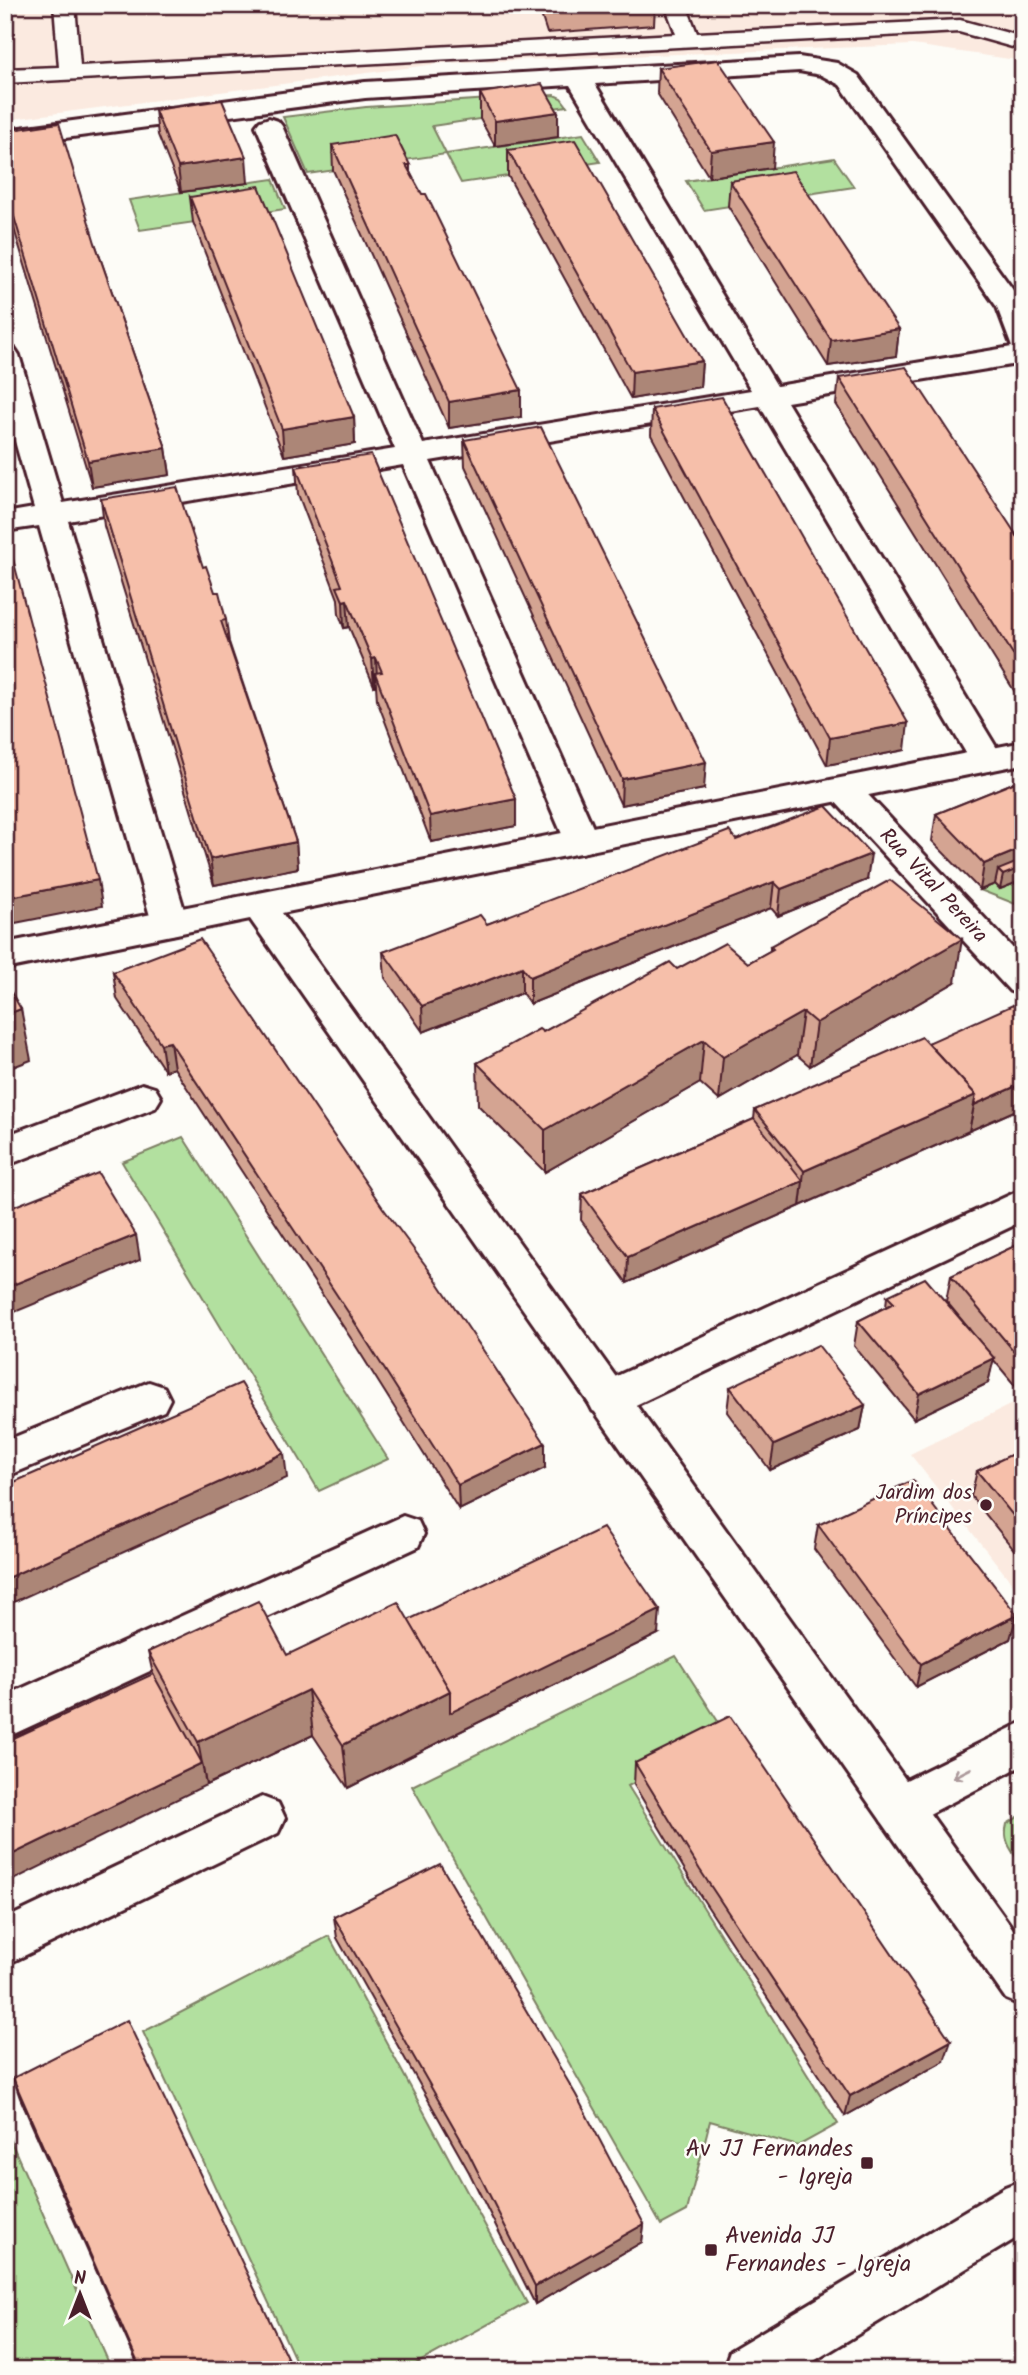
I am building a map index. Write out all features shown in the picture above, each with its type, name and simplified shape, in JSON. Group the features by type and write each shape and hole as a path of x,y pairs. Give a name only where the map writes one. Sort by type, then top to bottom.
{"street":[{"path":"5,138 311,95 799,64 828,68 849,80 1017,306 1023,341"},
{"path":"578,77 987,760"},
{"path":"269,126 582,841"},
{"path":"5,522 1023,354"},
{"path":"5,355 49,515 170,923"},
{"path":"5,956 1023,753"},
{"name":"Rua Vital Pereira","path":"843,789 1023,982"},
{"path":"258,905 1023,1983"},
{"path":"5,1152 142,1098"},
{"path":"608,1399 1023,1203"},
{"path":"5,1460 149,1399"},
{"path":"5,1718 403,1534"},
{"path":"898,1807 1023,1742"},
{"path":"5,1943 262,1818"},
{"path":"749,2370 1023,2205"}],"lane":[{"path":"64,5 70,71"},
{"path":"675,5 689,40"},
{"path":"950,5 960,26 1023,44"},
{"path":"5,76 1023,22"}],"shaded area":[{"path":"5,5 1023,5 1023,61 913,45 444,63 5,120"},
{"name":"Jardim dos Príncipes","path":"1018,1401 1023,1408 1023,1597 910,1454"}],"green space":[{"path":"554,95 561,98 567,106 432,126 446,154 308,174 283,117 366,107"},
{"path":"583,134 600,162 461,183 446,154"},
{"path":"834,158 854,187 704,210 686,181"},
{"path":"273,179 285,209 140,230 129,200"},
{"path":"1023,880 1023,907 980,890 995,884 1000,889"},
{"path":"183,1137 388,1459 319,1491 122,1162"},
{"path":"676,1656 726,1734 628,1786 838,2124 798,2146 710,2121 687,2211 661,2225 412,1786"},
{"path":"1023,1814 1023,1867 1009,1847 1006,1830 1007,1824"},
{"path":"329,1936 527,2303 405,2370 300,2370 143,2032"},
{"path":"5,2128 112,2370 5,2370"}],"building":[{"path":"718,60 774,142 711,151 658,68"},
{"path":"542,84 558,112 495,121 480,93"},
{"path":"222,100 246,157 178,167 155,110"},
{"path":"59,123 95,243 166,448 88,461 5,187 5,131"},
{"path":"395,135 410,165 406,165 422,194 426,194 521,390 449,402 332,145"},
{"path":"575,140 702,361 632,372 508,150"},
{"path":"793,171 899,329 831,340 730,181"},
{"path":"259,186 354,417 282,429 190,197"},
{"path":"906,367 1023,545 1023,670 839,378"},
{"path":"722,397 908,723 830,738 652,409"},
{"path":"541,427 706,762 622,779 464,440"},
{"path":"371,455 516,799 430,816 375,673 382,672 376,658 372,659 347,600 343,601 337,587 342,586 296,467"},
{"path":"177,487 203,567 206,566 215,592 219,592 226,620 221,621 296,842 210,859 101,499"},
{"path":"5,529 98,880 5,898"},
{"path":"1023,779 1023,848 984,864 936,814"},
{"path":"826,806 871,854 781,889 774,882 530,977 522,967 422,1006 383,952 480,915 487,924 729,831 736,840"},
{"path":"1023,860 1023,867 1003,875 998,870"},
{"path":"890,880 962,939 816,1023 803,1012 723,1057 704,1040 545,1130 477,1063 539,1029 543,1032 670,962 677,969 725,943 748,963 773,949 770,946"},
{"path":"200,939 383,1208 435,1278 545,1443 458,1485 350,1315 170,1042 161,1044 113,972"},
{"path":"5,982 21,1009 5,1015"},
{"path":"1013,1005 1023,1016 1023,1083 974,1105 976,1095 928,1043"},
{"path":"922,1037 976,1095 804,1171 755,1110"},
{"path":"754,1119 803,1181 628,1257 582,1194"},
{"path":"98,1173 136,1235 5,1288 5,1210"},
{"path":"1023,1242 1023,1362 951,1276"},
{"path":"925,1278 994,1358 919,1394 858,1321 894,1303 887,1296"},
{"path":"818,1345 865,1405 774,1445 730,1387"},
{"path":"241,1383 284,1453 5,1579 5,1486"},
{"path":"1023,1449 1023,1528 977,1471"},
{"path":"913,1480 1017,1615 921,1664 818,1525"},
{"path":"603,1528 660,1610 450,1713 450,1691 408,1620"},
{"path":"258,1601 287,1655 398,1602 450,1691 343,1745 308,1690 198,1742 148,1652"},
{"path":"153,1674 202,1763 5,1858 5,1742"},
{"path":"730,1716 951,2041 850,2096 700,1870 635,1763"},
{"path":"440,1864 576,2095 644,2224 535,2286 468,2152 334,1917"},
{"path":"127,2020 293,2370 141,2370 13,2078"}],"place":[{"name":"Jardim dos Príncipes","path":"986,1505"},
{"name":"Av JJ Fernandes - Igreja","path":"867,2163"},
{"name":"Avenida JJ Fernandes - Igreja","path":"711,2250"}]}
